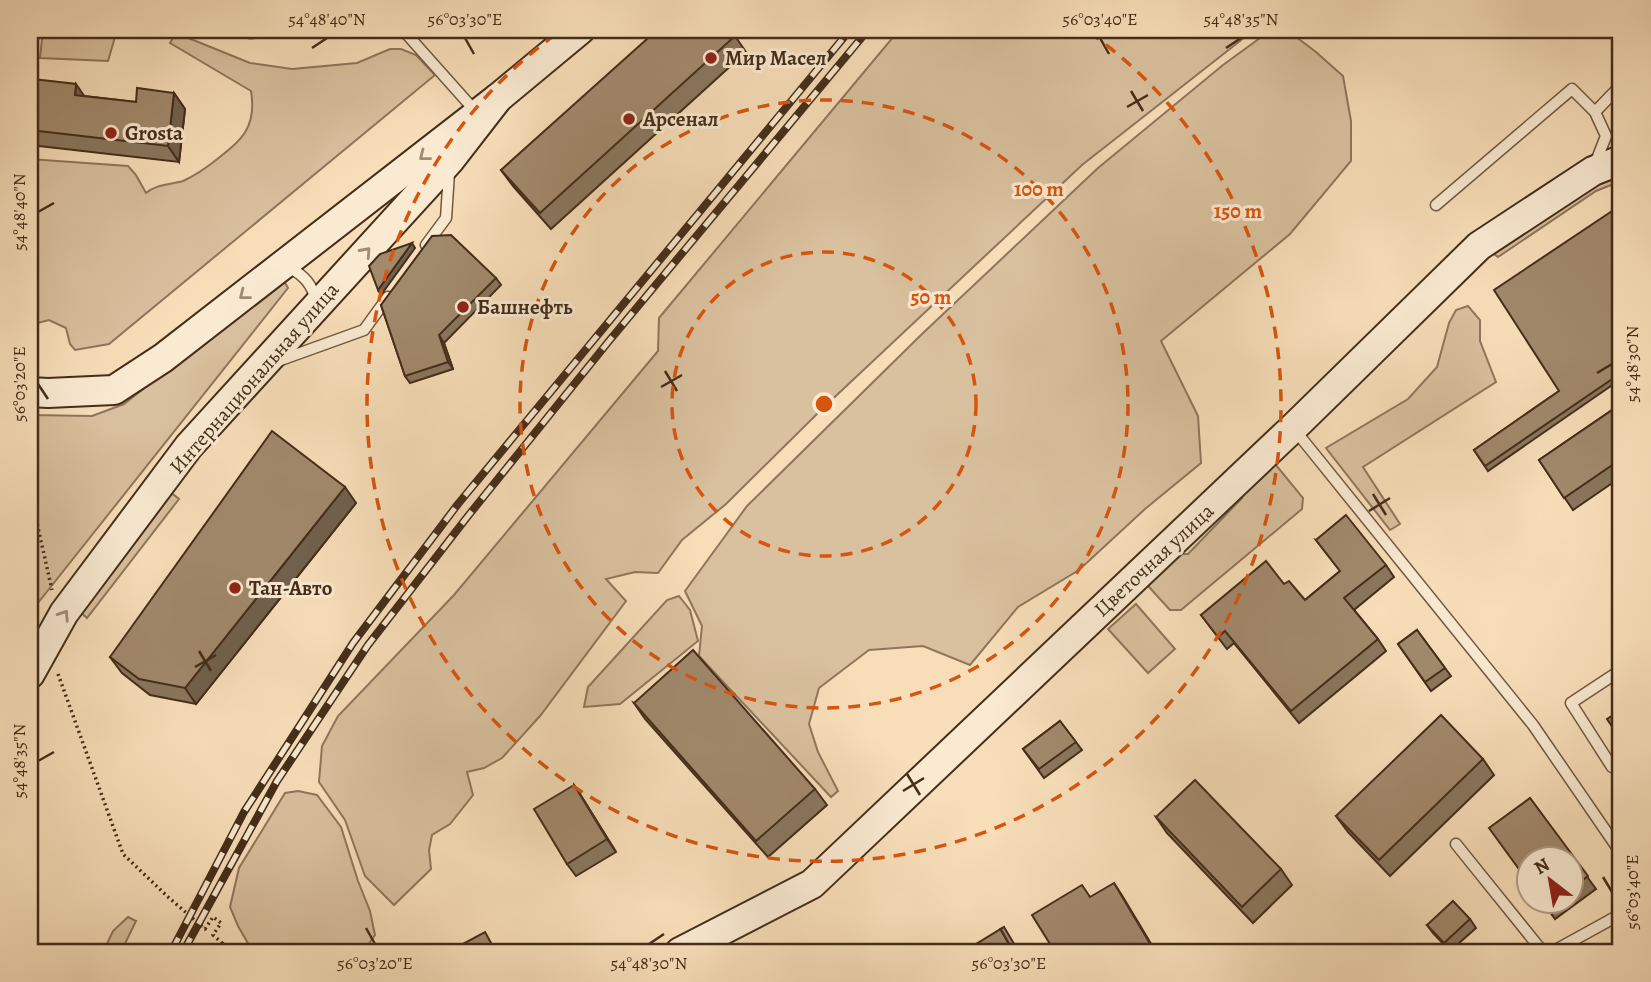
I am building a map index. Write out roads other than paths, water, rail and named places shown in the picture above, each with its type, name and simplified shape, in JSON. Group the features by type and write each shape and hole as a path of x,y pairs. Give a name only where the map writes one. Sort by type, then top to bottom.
{"main road":[{"name":"Интернациональная улица","path":"30,392 114,390 163,358 488,106 580,30"},
{"name":"Интернациональная улица","path":"43,673 64,613 189,446 450,160 488,106"},
{"name":"Цветочная улица","path":"680,952 813,884 1293,428 1479,246 1592,171 1621,160"}],"lane":[{"path":"240,30 250,33 281,30"},
{"path":"403,30 488,106"},
{"path":"1595,111 1621,85"},
{"path":"1436,205 1572,89 1595,111 1606,136 1592,171"},
{"path":"421,252 446,218 450,160"},
{"path":"283,265 303,276 311,285 317,306"},
{"path":"261,367 364,330 397,285"},
{"path":"1293,428 1533,725 1621,852"},
{"path":"1612,767 1571,703 1621,670"},
{"path":"1456,844 1543,952"},
{"path":"1552,952 1621,914"}],"railway":[{"path":"171,952 244,812 353,643 458,504 850,30"},
{"path":"183,952 277,781 368,645 609,341 868,30"}],"place":[{"name":"Мир Масел","path":"711,58"},
{"name":"Арсенал","path":"629,119"},
{"name":"Grosta","path":"111,133"},
{"name":"Башнефть","path":"463,307"},
{"name":"Тан-Авто","path":"235,588"}]}
